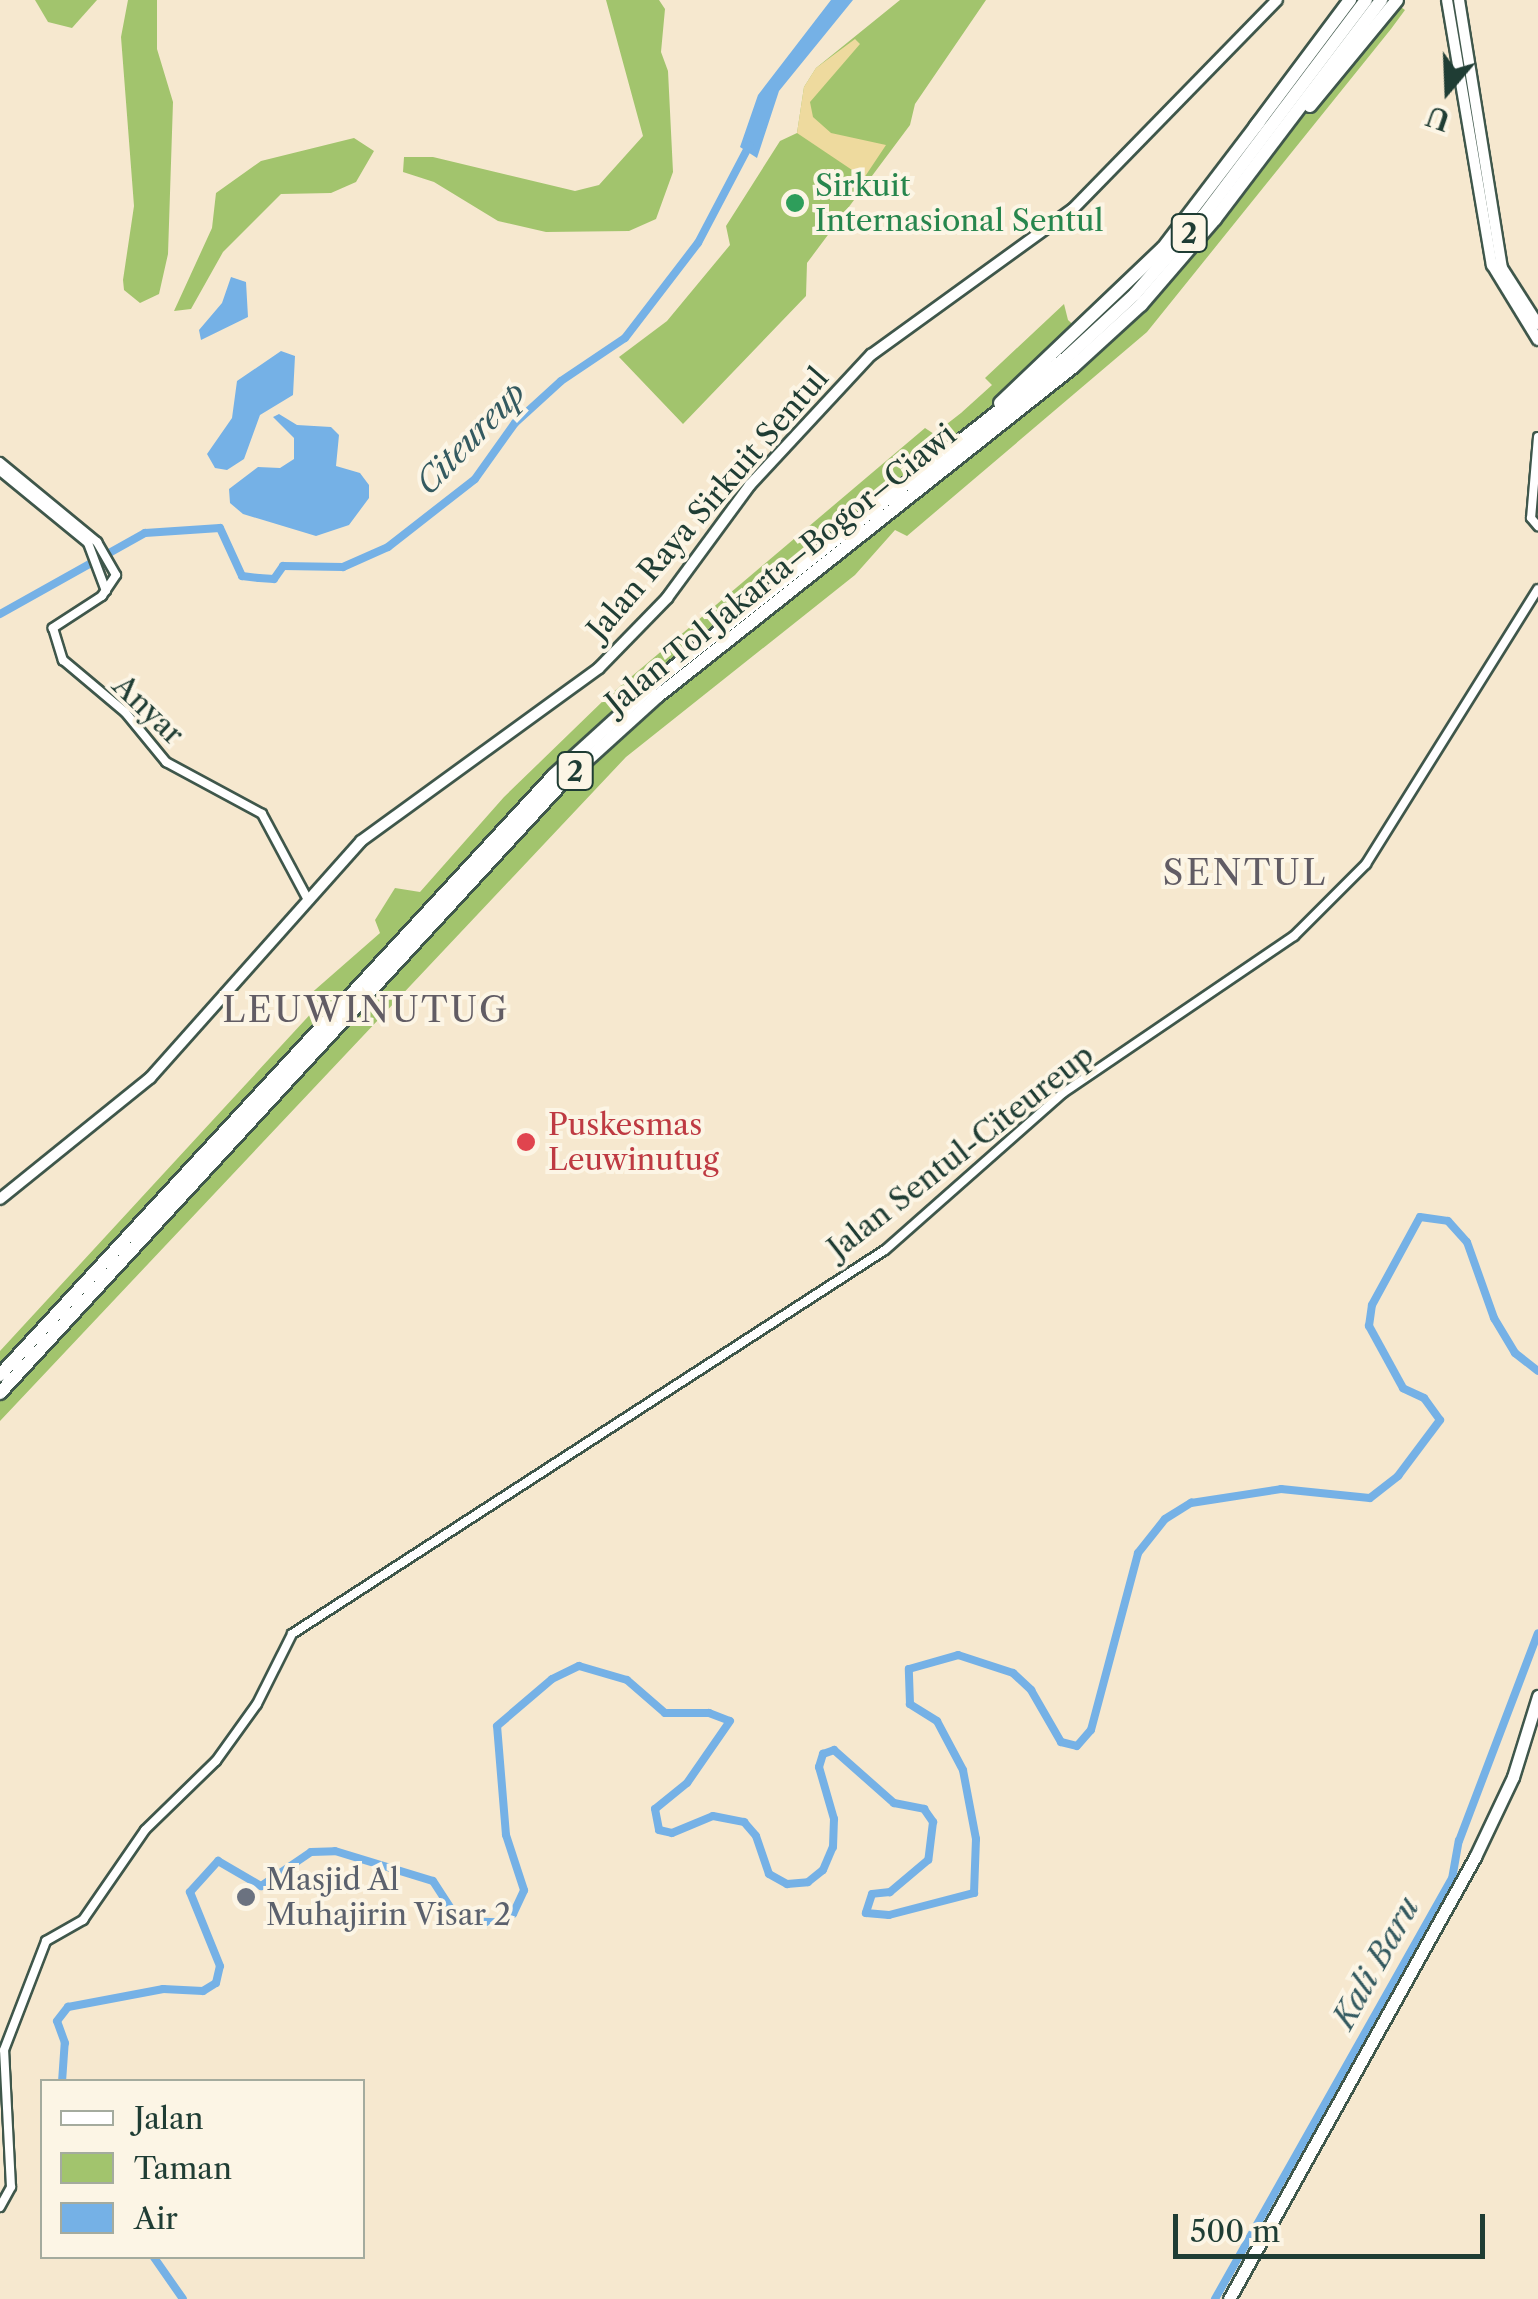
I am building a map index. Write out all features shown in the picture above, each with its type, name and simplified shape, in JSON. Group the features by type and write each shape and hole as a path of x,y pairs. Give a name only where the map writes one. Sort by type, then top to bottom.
{"highway":[{"path":"974,430 1163,248 1350,0"},
{"name":"Jalan Tol Jakarta–Bogor–Ciawi","path":"0,1375 554,774 664,675 974,430 1135,294 1204,215 1366,0"},
{"name":"Jalan Tol Jakarta–Bogor–Ciawi","path":"0,1393 564,781 658,696 1103,340 1178,264 1382,0"},
{"path":"1280,133 1397,0"},
{"path":"1232,2299 1474,1857 1513,1777 1538,1696"},
{"path":"1232,2299 1479,1859 1518,1779 1538,1713"}],"main road":[{"name":"Jalan Raya Sirkuit Sentul","path":"0,1199 150,1078 307,898 396,813 599,668 668,598 750,485 870,355 1066,216 1277,0"},
{"path":"1448,0 1492,265 1538,340"},
{"path":"1458,0 1502,268 1538,324"}],"street":[{"path":"1538,437 1531,518 1538,526"},
{"path":"0,462 97,548 116,579 106,591"},
{"path":"0,471 97,548 106,591"},
{"name":"Jalan Sentul-Citeureup","path":"0,2207 11,2188 4,2050 46,1941 83,1920 136,1841 235,1735 289,1637 317,1612 885,1250 1064,1094 1294,936 1350,885 1381,844 1538,589"},
{"name":"Anyar","path":"106,591 53,628 63,660 125,712 166,762 262,814 307,898"}],"green space":[{"path":"35,0 97,0 72,28 48,22"},
{"path":"128,0 157,0 157,49 173,102 168,254 159,294 140,303 124,290 123,280 134,206 121,37"},
{"path":"606,0 659,0 665,9 661,52 668,71 673,172 656,219 629,231 546,232 498,221 434,182 403,172 404,157 433,157 575,191 599,185 643,136"},
{"name":"Sirkuit Internasional Sentul","path":"900,0 986,0 915,104 910,125 807,263 806,296 683,424 619,357 667,321 730,245 726,226 780,141 797,133 804,87 816,68"},
{"path":"1395,3 1405,10 1391,29 1147,332 907,536 895,530 855,575 626,757 0,1421 0,1393 584,763 1073,367 1314,102"},
{"path":"354,138 374,151 356,182 331,193 281,194 223,252 191,309 174,311 212,228 216,193 261,161"},
{"path":"1064,304 1068,320 1081,332 974,430 664,675 0,1375 0,1351 316,1008 308,996 380,933 375,920 395,888 420,892 504,797 605,699 925,428 934,434 961,413 992,385 985,378"}],"sand":[{"path":"855,39 860,44 810,102 813,117 831,133 886,145 864,178 797,133 804,87 816,68"}],"water":[{"path":"831,0 853,0 779,91 757,158 740,147 758,95"},
{"path":"231,277 246,282 248,317 201,340 199,330 222,303"},
{"path":"281,351 295,356 293,395 260,415 244,459 227,470 215,468 207,454 232,418 237,381"},
{"path":"279,414 297,425 331,427 339,435 336,466 360,473 369,485 369,498 349,525 316,536 243,514 230,503 229,489 258,467 280,468 294,459 294,438 273,417"}],"waterway":[{"name":"Citeureup","path":"0,614 145,533 220,528 242,576 274,579 283,566 343,567 388,547 475,479 515,423 561,381 625,338 698,243 749,146"},
{"path":"62,2079 65,2043 57,2021 68,2007 163,1989 203,1991 216,1983 220,1966 190,1892 218,1861 261,1886 311,1852 335,1851 433,1881 459,1921 497,1922 513,1914 524,1890 506,1835 497,1726 552,1679 579,1666 627,1680 665,1713 709,1713 730,1721 687,1783 655,1809 659,1830 672,1833 713,1816 744,1822 756,1836 769,1874 787,1884 808,1882 823,1870 833,1847 834,1819 819,1767 823,1754 834,1750 894,1803 924,1809 933,1822 928,1860 890,1892 872,1894 866,1913 889,1915 974,1893 976,1839 963,1770 937,1721 910,1704 909,1669 958,1655 1013,1673 1031,1690 1061,1742 1077,1746 1091,1730 1138,1553 1165,1519 1191,1503 1281,1489 1370,1498 1398,1476 1440,1420 1424,1398 1403,1388 1369,1326 1372,1305 1420,1217 1448,1221 1467,1242 1494,1318 1515,1353 1538,1371"},
{"name":"Kali Baru","path":"1215,2299 1452,1879 1459,1841 1538,1633"},
{"path":"155,2259 183,2299"}],"place":[{"name":"Sirkuit Internasional Sentul","path":"795,203"},
{"name":"Puskesmas Leuwinutug","path":"526,1142"},
{"name":"Masjid Al Muhajirin Visar 2","path":"246,1897"}],"district":[{"name":"SENTUL","path":"1245,873"},
{"name":"LEUWINUTUG","path":"366,1010"}]}
